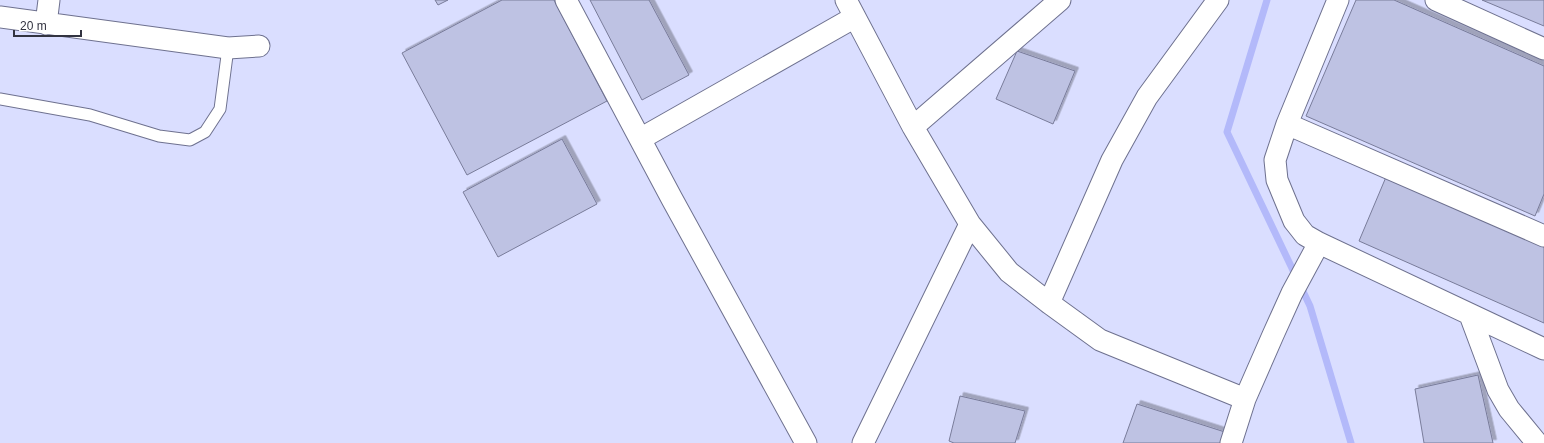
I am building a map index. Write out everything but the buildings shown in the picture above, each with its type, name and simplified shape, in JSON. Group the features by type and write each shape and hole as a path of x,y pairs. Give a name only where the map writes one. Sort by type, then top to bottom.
{"street":[{"path":"46,24 49,0"},
{"path":"566,0 806,443"},
{"path":"913,127 1060,0"},
{"path":"1049,303 1112,160 1122,141 1147,97 1218,0"},
{"path":"1338,0 1287,124 1275,160 1277,180 1294,221 1305,235 1319,243 1544,349"},
{"path":"1446,2 1544,49"},
{"path":"640,138 851,9 913,127 970,224 1009,272 1100,340 1245,399"},
{"path":"0,17 228,48 259,46"},
{"path":"1287,124 1543,232"},
{"path":"863,443 970,224"},
{"path":"1231,443 1245,399 1292,293 1319,243"},
{"path":"1470,315 1498,390 1509,409 1538,443"}],"lane":[{"path":"0,99 90,115 160,136 190,140 205,132 220,109 228,48"}],"waterway":[{"path":"1267,0 1227,132 1310,306 1351,443"}]}
